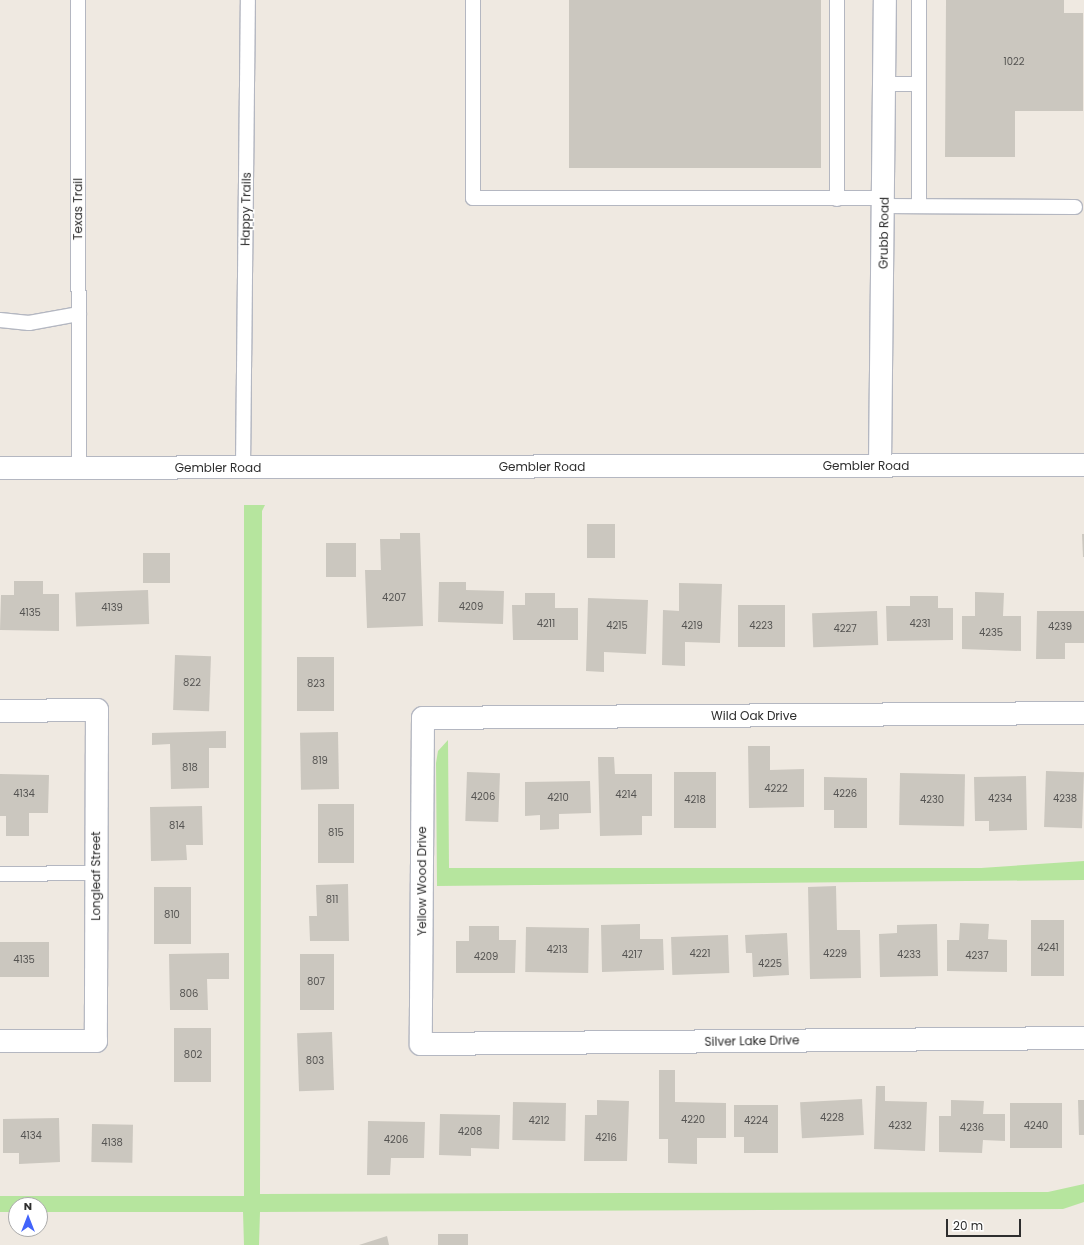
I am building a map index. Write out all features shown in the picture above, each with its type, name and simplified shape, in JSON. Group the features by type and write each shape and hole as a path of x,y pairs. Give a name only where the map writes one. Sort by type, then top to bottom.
{"street":[{"name":"Grubb Road","path":"880,466 885,0"},
{"name":"Gembler Road","path":"0,468 1084,465"},
{"name":"Longleaf Street","path":"0,711 97,710 96,1041 0,1041"},
{"name":"Wild Oak Drive","path":"424,718 1084,714"},
{"name":"Yellow Wood Drive","path":"421,1044 424,718"},
{"name":"Silver Lake Drive","path":"421,1044 1084,1038"}],"lane":[{"name":"Texas Trail","path":"78,0 79,468"},
{"name":"Happy Trails","path":"243,468 248,0"},
{"path":"473,0 473,198 837,199 918,206 1075,207"},
{"path":"837,0 837,199"},
{"path":"918,206 919,0"},
{"path":"885,84 919,84"},
{"path":"0,320 29,323 78,314"},
{"path":"0,874 96,873"}],"green space":[{"path":"244,505 265,505 262,511 260,1194 1048,1192 1084,1184 1084,1202 1063,1209 260,1212 259,1245 244,1245 243,1212 48,1212 48,1197 8,1197 8,1212 0,1212 0,1196 244,1196"},
{"path":"448,740 449,868 981,868 1084,861 1084,880 437,886 436,763 438,751"}],"building":[{"path":"569,0 821,0 821,168 569,168"},
{"path":"946,0 1064,0 1064,13 1083,13 1083,111 1015,111 1015,157 945,157"},
{"path":"587,524 615,524 615,558 587,558"},
{"path":"400,533 420,533 423,626 367,628 365,570 381,570 380,539 400,539"},
{"path":"1082,534 1084,534 1084,557 1083,557"},
{"path":"326,543 356,543 356,577 326,577"},
{"path":"143,553 170,553 170,583 143,583"},
{"path":"14,581 43,581 43,594 59,594 59,631 0,630 1,595 14,595"},
{"path":"439,582 466,582 466,590 504,591 503,624 438,622"},
{"path":"679,583 722,584 720,643 685,642 685,666 662,665 663,610 679,611"},
{"path":"148,590 149,624 76,627 75,593"},
{"path":"975,592 1004,593 1003,616 1021,616 1021,651 962,649 962,616 975,616"},
{"path":"525,593 555,593 555,608 578,608 578,640 513,640 512,605 525,605"},
{"path":"910,596 938,596 938,608 953,608 953,640 887,641 886,606 910,606"},
{"path":"588,598 648,600 646,654 604,652 604,672 586,671"},
{"path":"738,605 785,605 785,647 738,647"},
{"path":"877,611 878,645 813,647 812,613"},
{"path":"1037,611 1084,611 1084,643 1065,643 1065,659 1036,659"},
{"path":"175,655 211,656 209,711 173,710"},
{"path":"297,657 334,657 334,711 297,711"},
{"path":"226,731 226,748 209,748 209,788 171,789 170,744 152,745 152,733"},
{"path":"338,732 339,789 301,790 300,733"},
{"path":"748,746 770,746 770,770 804,769 804,807 749,808"},
{"path":"598,757 614,757 615,774 652,774 652,816 642,816 642,835 600,836"},
{"path":"1046,771 1084,772 1082,828 1044,827"},
{"path":"467,772 500,773 498,822 465,821"},
{"path":"674,772 716,772 716,828 674,828"},
{"path":"900,773 965,774 964,826 899,825"},
{"path":"0,774 49,775 48,813 29,813 29,836 6,836 6,816 0,816"},
{"path":"1026,776 1027,830 989,831 989,821 975,821 974,777"},
{"path":"824,777 867,778 867,828 834,828 834,810 824,810"},
{"path":"590,781 591,813 559,814 559,829 540,830 540,815 525,816 525,782"},
{"path":"318,804 354,804 354,863 318,863"},
{"path":"202,806 203,845 186,845 187,860 151,861 150,807"},
{"path":"348,884 349,941 310,941 309,916 317,916 316,885"},
{"path":"836,886 837,930 860,930 861,978 810,979 808,887"},
{"path":"154,887 191,887 191,944 154,944"},
{"path":"1031,920 1064,920 1064,976 1031,976"},
{"path":"960,923 989,924 988,939 1007,940 1007,972 947,971 947,940 959,940"},
{"path":"640,924 640,939 663,939 664,970 602,972 601,925"},
{"path":"937,924 938,976 880,977 879,934 897,933 897,925"},
{"path":"469,926 499,926 499,940 516,940 515,973 456,973 456,941 469,941"},
{"path":"526,927 589,928 588,973 525,972"},
{"path":"787,933 789,975 753,977 752,953 746,953 745,935"},
{"path":"728,935 729,973 672,975 671,937"},
{"path":"0,942 49,942 49,977 0,977"},
{"path":"229,953 229,979 207,979 208,1010 170,1010 169,954"},
{"path":"300,954 334,954 334,1010 300,1010"},
{"path":"174,1028 211,1028 211,1082 174,1082"},
{"path":"332,1032 334,1090 299,1091 297,1033"},
{"path":"659,1070 675,1070 675,1102 726,1103 726,1138 697,1138 697,1164 668,1163 668,1139 659,1139"},
{"path":"876,1086 885,1086 885,1101 927,1102 925,1151 874,1149"},
{"path":"862,1099 864,1135 802,1138 800,1102"},
{"path":"597,1100 629,1101 627,1161 584,1161 585,1115 597,1115"},
{"path":"951,1100 984,1101 983,1114 1005,1114 1005,1141 983,1140 982,1153 939,1152 939,1116 951,1116"},
{"path":"1078,1100 1084,1100 1084,1135 1079,1135"},
{"path":"513,1102 566,1103 565,1141 512,1140"},
{"path":"1010,1103 1062,1103 1062,1148 1010,1148"},
{"path":"734,1105 778,1105 778,1153 744,1153 744,1137 734,1137"},
{"path":"440,1114 500,1115 499,1149 471,1148 471,1156 439,1155"},
{"path":"59,1118 60,1162 19,1164 19,1153 3,1153 3,1119"},
{"path":"368,1121 425,1122 424,1158 391,1158 390,1175 367,1175"},
{"path":"92,1124 133,1125 132,1163 91,1162"},
{"path":"438,1234 468,1234 468,1245 438,1245"},
{"path":"387,1236 389,1245 359,1245"}]}
